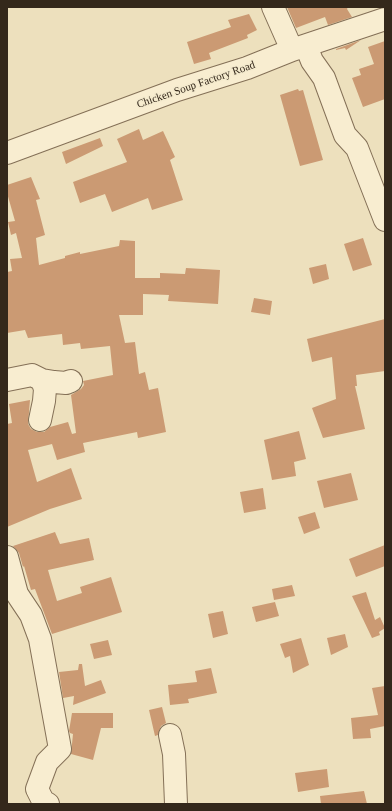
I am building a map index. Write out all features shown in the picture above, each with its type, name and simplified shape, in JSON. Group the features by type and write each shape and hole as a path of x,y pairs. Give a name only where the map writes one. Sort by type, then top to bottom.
{"street":[{"path":"274,7 299,48 312,61 324,78 345,135 357,148 385,220"},
{"name":"Chicken Soup Factory Road","path":"7,153 177,90 247,68 299,48 385,19"},
{"path":"7,380 32,375 42,380 66,383 71,380"},
{"path":"40,420 45,389 42,380"},
{"path":"7,557 17,594 31,615 40,639 60,749 46,762 37,789 43,801 48,804"},
{"path":"170,735 174,754 176,804"}],"building":[{"path":"287,7 348,7 347,9 352,17 328,25 325,17 296,28"},
{"path":"249,14 257,30 247,35 248,38 209,53 211,59 194,64 187,42 231,27 228,20"},
{"path":"361,40 346,50 345,48 336,50 336,49"},
{"path":"385,41 385,99 363,107 352,78 361,75 359,69 374,64 368,47"},
{"path":"298,89 299,91 303,90 323,160 300,166 280,95"},
{"path":"139,129 143,140 163,131 175,157 170,160 183,200 152,210 148,198 112,212 105,194 80,203 73,182 127,162 117,139"},
{"path":"100,138 103,146 66,164 62,152"},
{"path":"31,177 40,199 36,200 45,235 36,238 39,265 80,252 80,254 119,246 120,240 135,241 135,278 160,278 160,273 185,274 186,268 220,270 218,304 168,301 169,295 143,294 143,315 119,315 125,343 135,342 139,374 145,372 149,390 158,388 166,432 138,438 137,432 83,443 85,452 57,460 52,444 28,450 37,482 71,468 82,499 50,509 7,527 7,424 12,423 9,404 30,400 28,424 31,429 37,432 44,432 50,427 68,422 72,434 76,433 71,395 81,389 84,385 83,381 113,375 110,346 81,349 80,343 63,345 62,334 28,338 25,330 7,333 7,272 12,271 10,259 22,258 16,233 11,235 8,222 15,221 7,193 7,185"},
{"path":"363,238 372,265 353,271 344,244"},
{"path":"326,264 329,279 313,284 309,268"},
{"path":"254,298 272,301 270,315 251,312"},
{"path":"385,319 385,371 356,375 357,386 355,386 365,429 323,438 312,408 336,399 332,357 312,362 307,339"},
{"path":"299,431 306,459 294,462 296,476 272,480 264,440"},
{"path":"351,473 358,500 324,508 317,481"},
{"path":"263,488 266,509 244,513 240,492"},
{"path":"315,512 320,528 304,534 298,517"},
{"path":"55,532 60,544 89,538 94,560 48,570 57,601 82,593 80,587 111,577 122,612 52,634 35,589 31,590 19,553 13,546"},
{"path":"385,545 385,566 356,577 349,559"},
{"path":"292,585 295,596 274,600 272,589"},
{"path":"366,592 375,620 380,617 385,628 379,632 380,635 372,638 352,596"},
{"path":"275,602 279,616 256,622 252,607"},
{"path":"223,611 228,634 213,638 208,614"},
{"path":"345,634 348,647 331,655 327,638"},
{"path":"301,638 309,665 293,673 290,656 285,658 280,644"},
{"path":"108,640 112,655 94,659 90,644"},
{"path":"79,664 82,664 85,686 101,680 106,693 73,705 74,696 63,698 59,672 78,670"},
{"path":"211,668 217,693 188,699 189,703 170,705 168,685 197,682 195,671"},
{"path":"385,686 385,726 370,729 371,738 353,739 351,718 378,715 372,688"},
{"path":"162,707 166,723 161,726 158,735 155,736 149,710"},
{"path":"72,713 113,713 113,728 101,728 93,760 71,754 73,734 69,731"},
{"path":"327,769 329,787 298,792 295,773"},
{"path":"364,791 367,804 321,804 320,796"}]}
